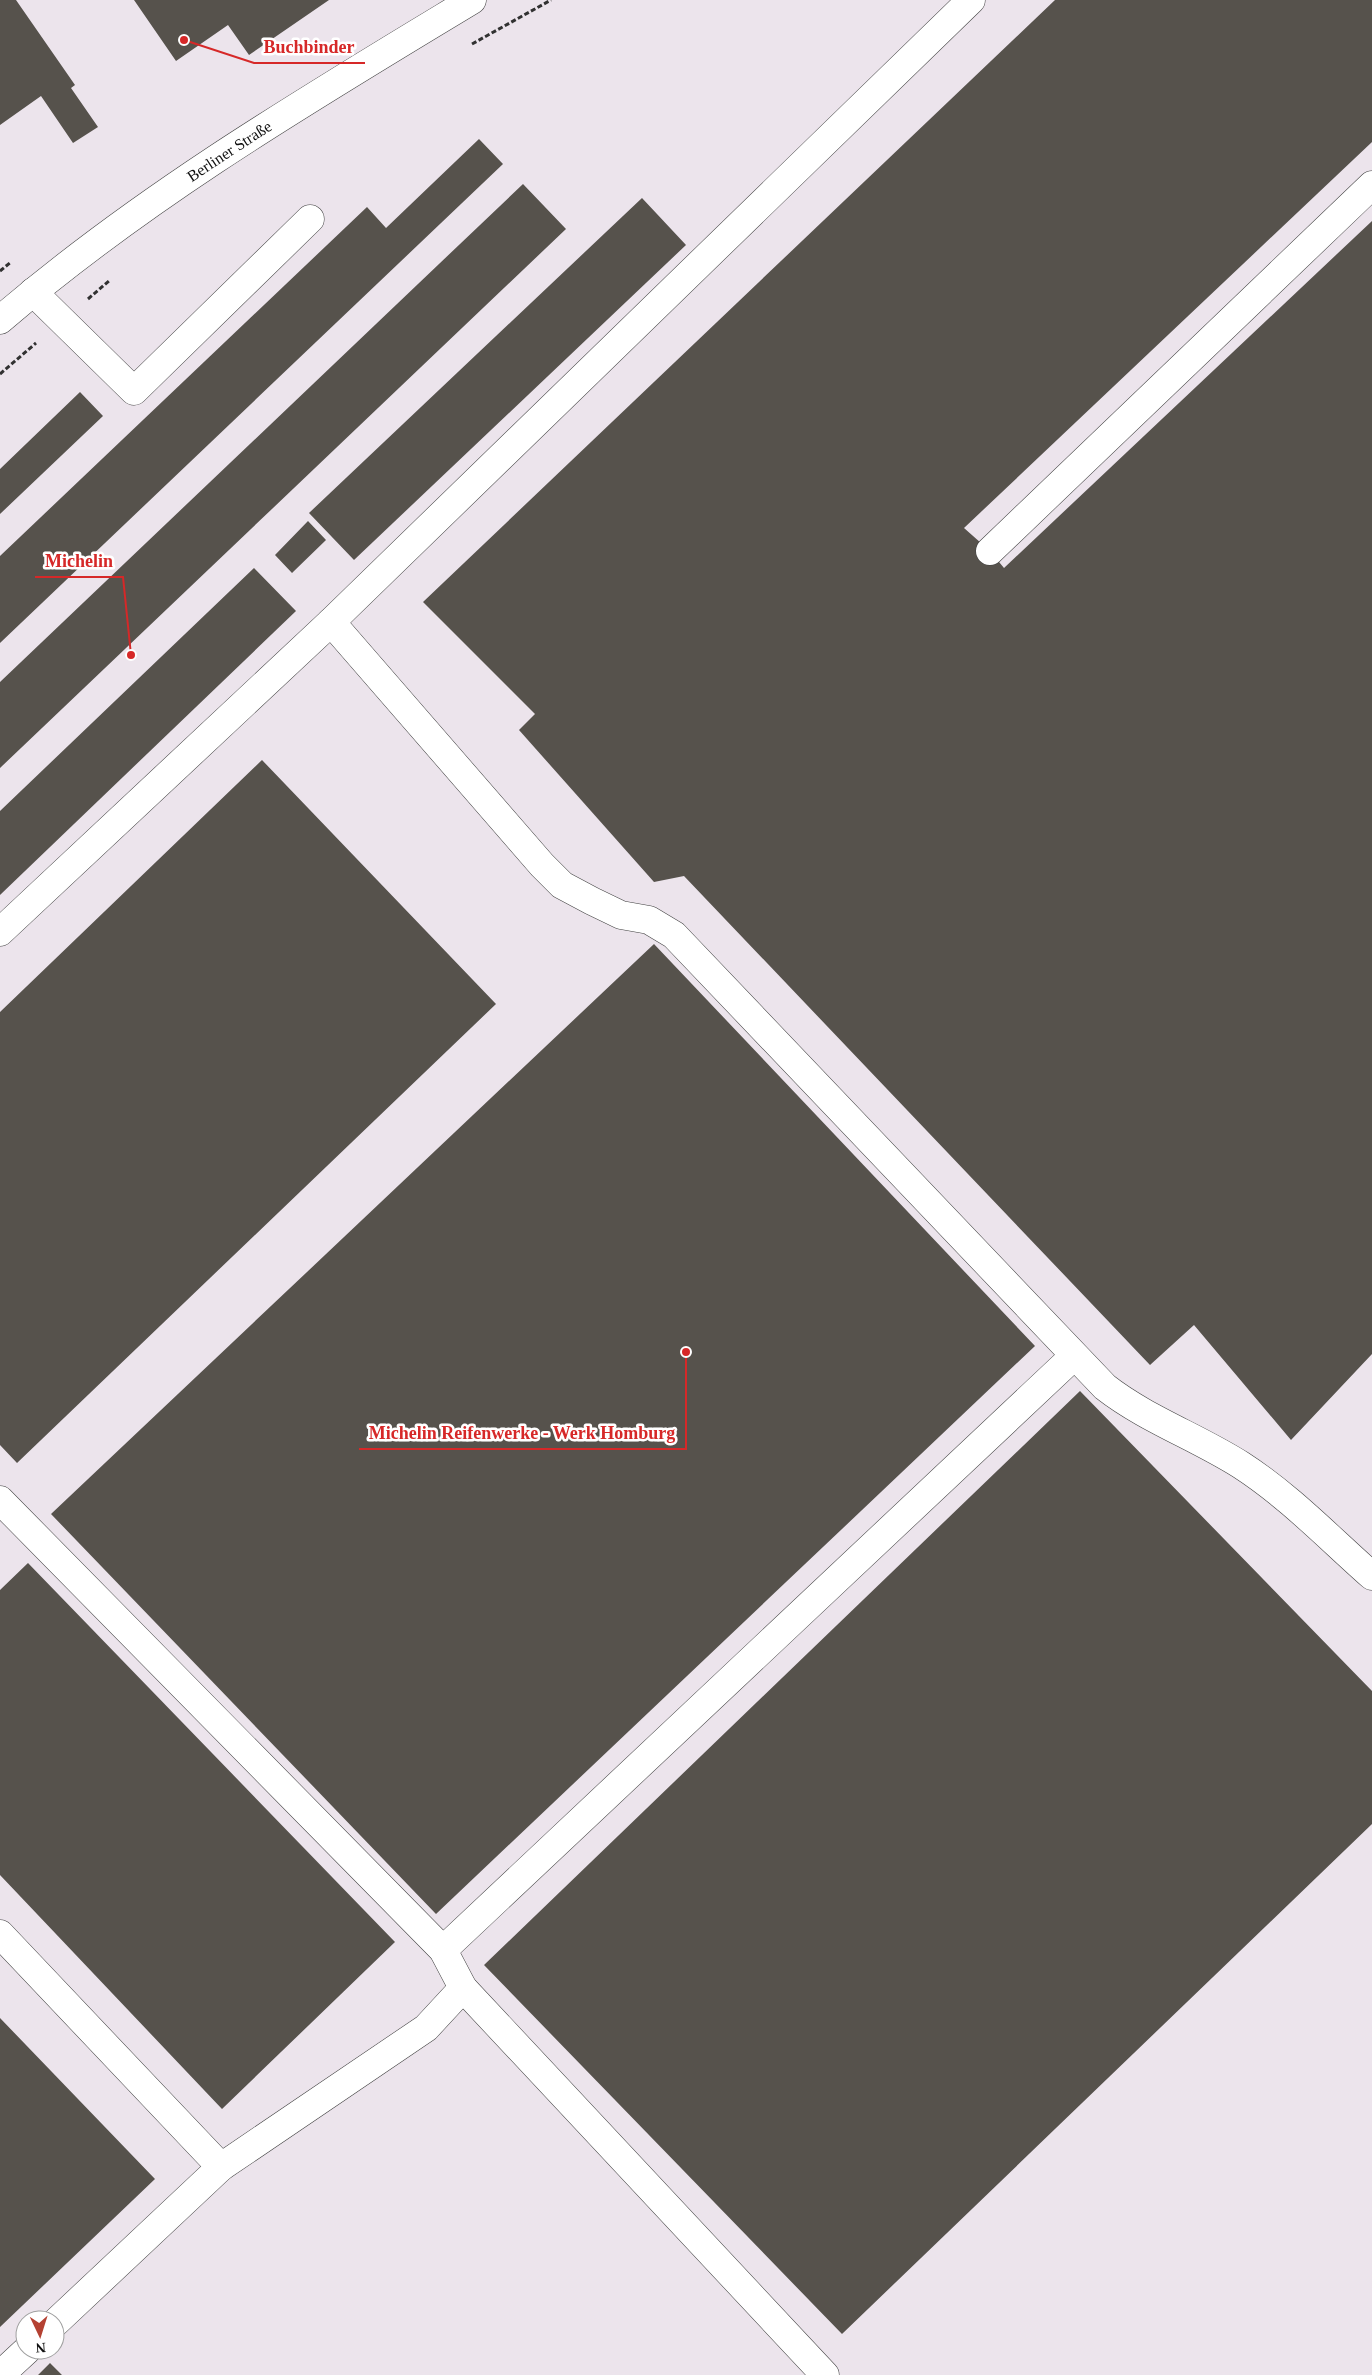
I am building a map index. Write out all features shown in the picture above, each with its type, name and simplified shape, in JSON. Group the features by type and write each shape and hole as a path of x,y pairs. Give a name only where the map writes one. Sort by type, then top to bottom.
{"street":[{"name":"Berliner Straße","path":"0,320 33,292 145,207 294,108 472,0"},
{"path":"0,932 330,622 971,0"},
{"path":"990,551 1372,185"},
{"path":"33,292 134,391 310,219"},
{"path":"330,622 542,865 562,885 621,915 649,920 674,935 1104,1387 1127,1404 1153,1416 1239,1464 1274,1488 1372,1576"},
{"path":"443,1950 1074,1356"},
{"path":"0,1500 443,1950 463,1988 825,2375"},
{"path":"0,1934 221,2167"},
{"path":"65,2314 221,2167 426,2028 463,1988"},
{"path":"0,2375 16,2360"}],"path":[{"path":"467,47 551,0"},
{"path":"0,374 112,278"}],"shaded area":[{"path":"0,0 1372,0 1372,2375 0,2375"}],"building":[{"path":"0,0 16,0 75,85 71,88 98,127 73,143 41,96 0,125"},
{"path":"134,0 329,0 249,55 228,25 176,61"},
{"path":"1055,0 1372,0 1372,142 964,528 990,551 1004,568 1372,221 1372,1354 1291,1440 1194,1325 1150,1365 684,876 654,882 519,730 535,714 423,602"},
{"path":"479,139 503,164 0,643 0,556 367,207 386,228"},
{"path":"523,184 566,229 0,768 0,682"},
{"path":"642,198 686,245 354,560 309,513"},
{"path":"80,392 103,416 0,514 0,469"},
{"path":"308,521 326,540 292,573 275,555"},
{"path":"254,568 296,611 0,895 0,811"},
{"path":"262,760 496,1004 17,1463 0,1445 0,1012"},
{"path":"654,944 1035,1346 436,1914 51,1514"},
{"path":"1080,1391 1372,1691 1372,1824 842,2334 484,1965"},
{"path":"28,1563 395,1942 222,2109 0,1875 0,1590"},
{"path":"0,2018 155,2179 18,2310 15,2310 15,2313 0,2327"},
{"path":"50,2363 62,2375 38,2375"}],"place":[{"name":"Buchbinder","path":"184,40"},
{"name":"Michelin","path":"131,655"},
{"name":"Michelin Reifenwerke - Werk Homburg","path":"686,1352"}]}
